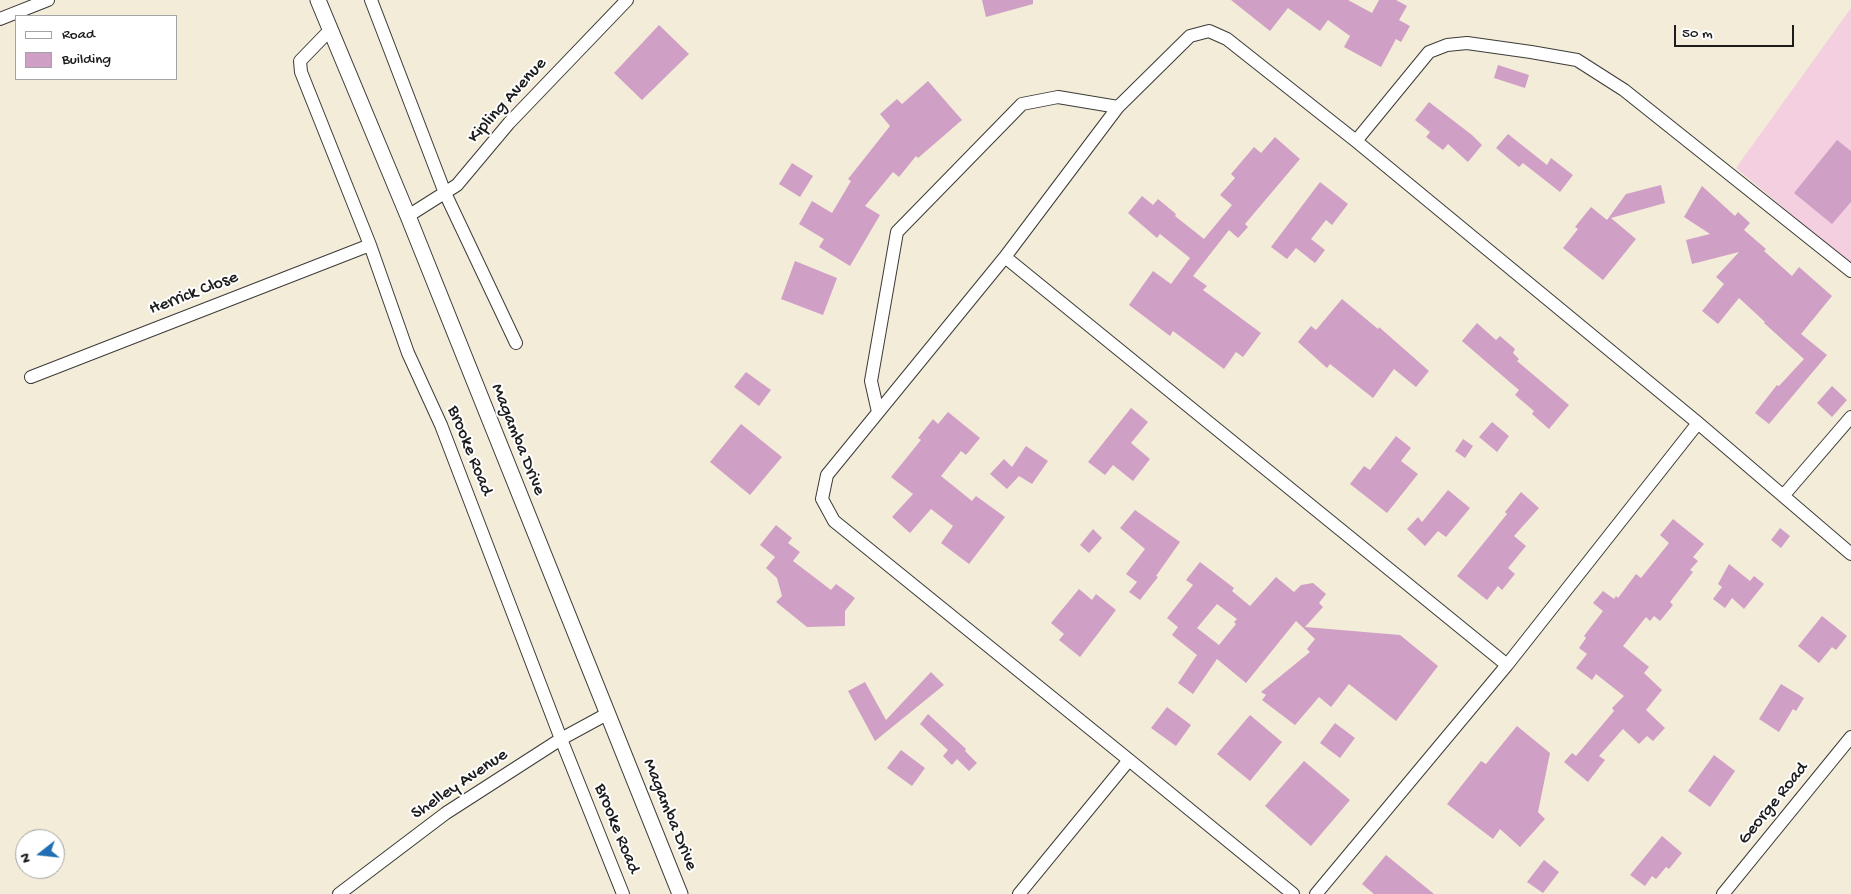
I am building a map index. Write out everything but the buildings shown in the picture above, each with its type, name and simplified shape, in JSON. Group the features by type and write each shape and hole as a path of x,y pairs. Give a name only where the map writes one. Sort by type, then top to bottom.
{"street":[{"path":"0,19 48,0"},
{"name":"Magamba Drive","path":"318,0 408,216 680,894"},
{"path":"371,0 445,193 516,343"},
{"name":"Kipling Avenue","path":"408,216 456,186 509,123 627,0"},
{"name":"Brooke Road","path":"330,30 300,61 301,72 370,245 408,353 441,425 561,739 623,894"},
{"path":"1293,894 834,521 822,499 827,475 1005,257 1118,108 1190,36 1209,31 1227,39 1356,141 1698,423 1851,554"},
{"path":"1356,141 1429,52 1447,45 1467,43 1577,60 1624,90 1851,271"},
{"path":"878,412 871,381 897,232 1022,104 1058,97 1118,108"},
{"name":"Herrick Close","path":"31,376 370,245"},
{"path":"1005,257 1507,665"},
{"path":"1783,496 1851,417"},
{"path":"1316,894 1507,665 1698,423"},
{"name":"Shelley Avenue","path":"339,894 446,813 561,739 607,714"},
{"name":"George Road","path":"1723,894 1851,737"},
{"path":"1019,894 1129,760"}],"shaded area":[{"path":"1851,8 1851,264 1736,168"}]}
